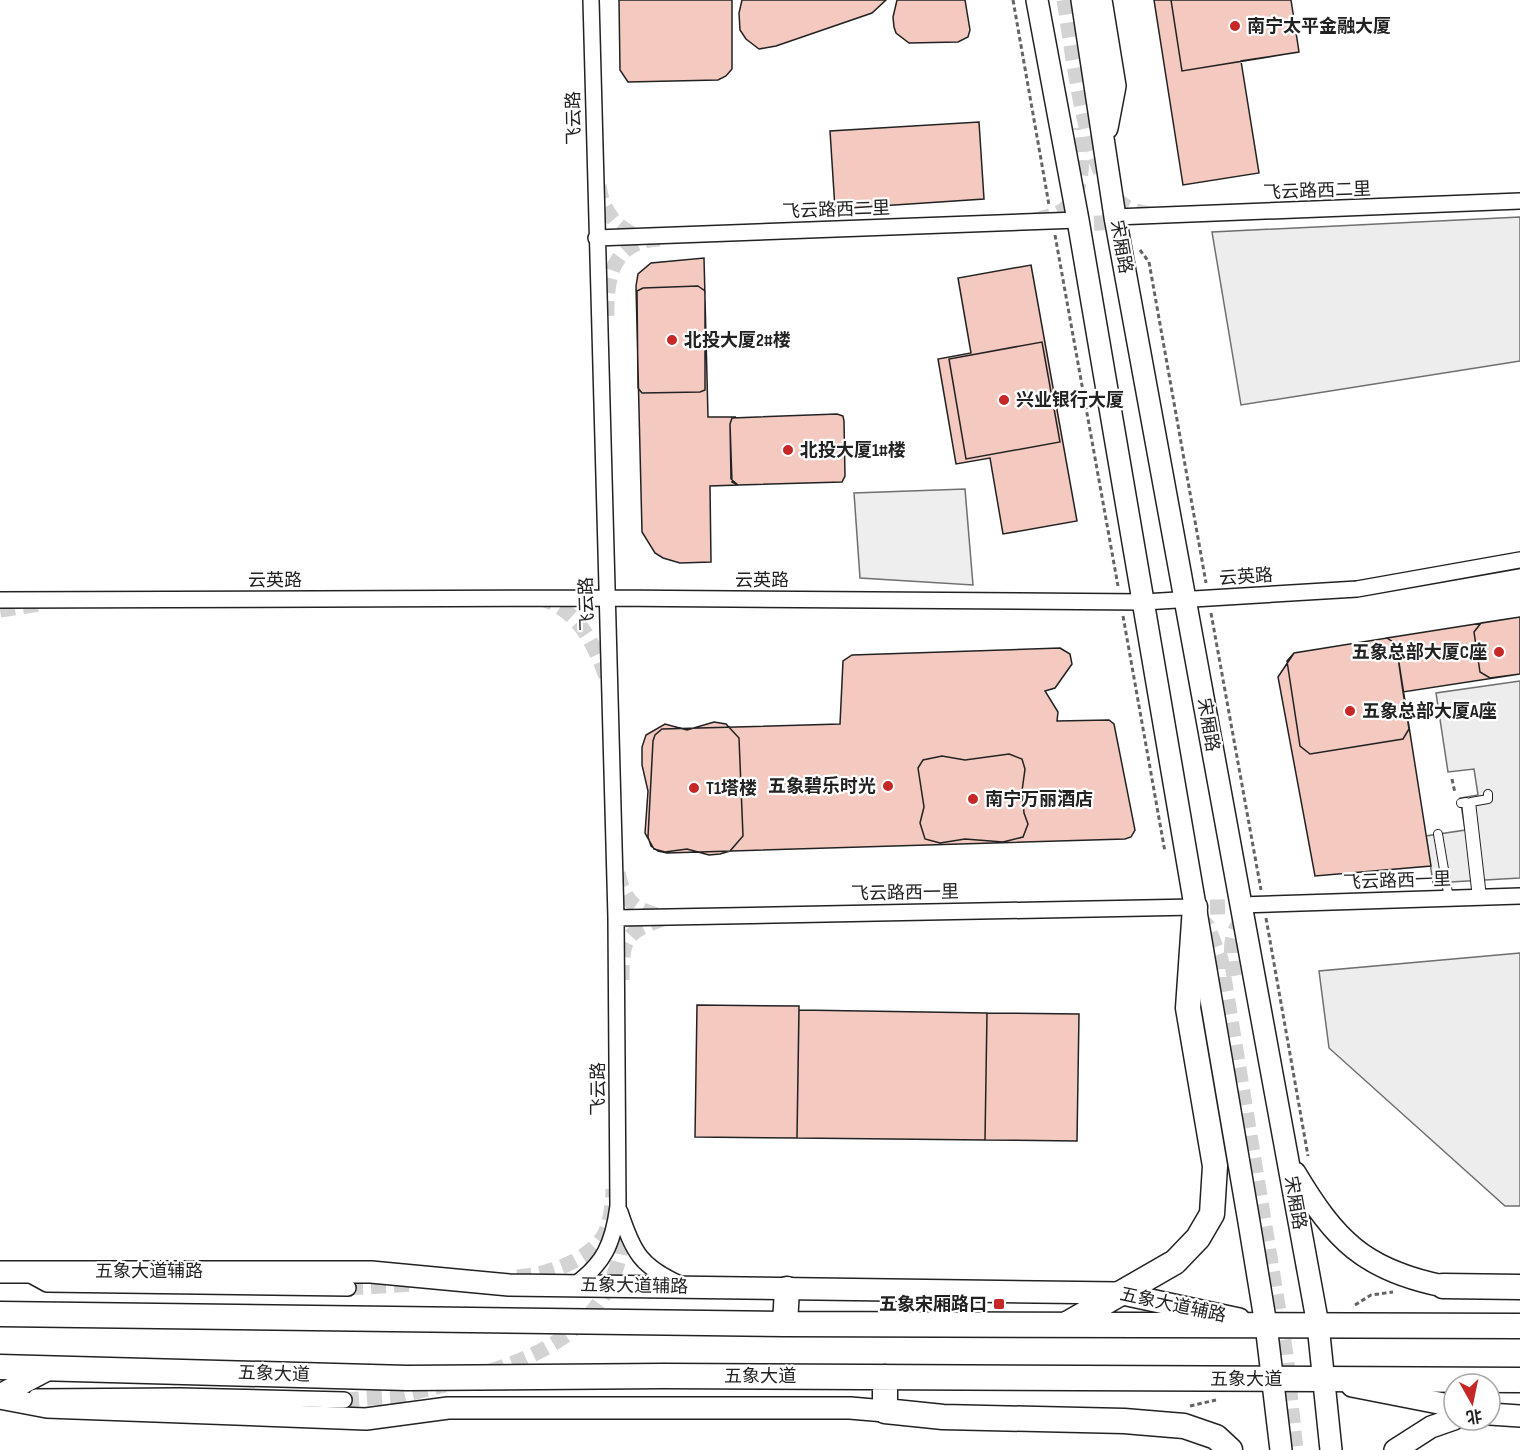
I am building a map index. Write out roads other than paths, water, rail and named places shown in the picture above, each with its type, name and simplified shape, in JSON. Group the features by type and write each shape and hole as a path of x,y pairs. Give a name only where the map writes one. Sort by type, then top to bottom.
{"main road":[{"path":"1038,0 1144,602 1266,1325 1281,1450"},
{"name":"宋厢路","path":"1082,0 1115,217 1318,1325 1331,1450"},
{"path":"1101,0 1115,86 1104,146"},
{"path":"1066,1324 1175,1262 1198,1238 1212,1214 1215,1166 1188,1008 1195,907"},
{"path":"1288,1162 1306,1192 1338,1236 1372,1262 1409,1279 1443,1286 1520,1287"},
{"path":"0,1265 22,1271"},
{"name":"五象大道辅路","path":"0,1272 371,1272 510,1285 1118,1293 1266,1325"},
{"path":"785,1324 788,1289"},
{"path":"0,1314 785,1324 1520,1326"},
{"name":"五象大道","path":"0,1367 407,1378 885,1377 1520,1380"},
{"path":"0,1397 51,1368"},
{"path":"885,1377 885,1411"},
{"path":"1325,1380 1442,1404"},
{"path":"0,1397 47,1407 366,1419 448,1408 850,1408 943,1417 1124,1421 1184,1426 1216,1437 1230,1450"},
{"path":"1395,1450 1431,1427 1442,1423"}],"street":[{"name":"飞云路","path":"573,1286 594,1271 606,1250 614,1233 618,1206 616,918 591,0"},
{"name":"飞云路西二里","path":"1115,217 1520,201"},
{"name":"飞云路西二里","path":"596,238 1078,220"},
{"name":"云英路","path":"0,600 606,598 1186,601 1357,589 1520,560"},
{"name":"飞云路西一里","path":"1240,905 1520,896"},
{"name":"飞云路西一里","path":"616,918 1195,907"},
{"name":"飞云路","path":"618,1206 636,1254 656,1273 688,1287"},
{"path":"22,1271 47,1284 348,1288"},
{"path":"0,1397 180,1396 344,1400"}],"lane":[{"path":"1480,898 1471,802 1488,799 1488,794"},
{"path":"1461,803 1466,802 1480,898"},
{"path":"1438,834 1449,899"}],"tunnel":[{"path":"1064,0 1082,110 1099,169 1111,191 1124,205 1150,214"},
{"path":"1036,220 1063,210 1076,193 1082,159 1079,127"},
{"path":"599,185 603,203 612,218 625,230 641,237"},
{"path":"1071,224 1125,222"},
{"path":"607,316 611,275 622,254 632,246 644,241 660,239"},
{"path":"539,598 566,611 576,621 592,644 609,684"},
{"path":"0,610 39,604"},
{"path":"618,873 630,901 641,909 657,915"},
{"path":"1187,908 1250,906"},
{"path":"1234,976 1231,951 1233,935 1236,927 1247,915"},
{"path":"1196,916 1207,925 1221,959 1286,1354 1296,1450"},
{"path":"622,980 623,955 628,939 641,928 663,919"},
{"path":"517,1277 553,1270 588,1253 604,1235 608,1225 613,1189"},
{"path":"490,1371 543,1350 565,1336 585,1319 601,1300 613,1277 621,1250 623,1220"},
{"path":"348,1288 415,1284"},
{"path":"344,1400 398,1396 445,1385"}],"place":[{"name":"南宁太平金融大厦","path":"1235,26"},
{"name":"北投大厦2#楼","path":"672,340"},
{"name":"兴业银行大厦","path":"1004,400"},
{"name":"北投大厦1#楼","path":"788,450"},
{"name":"五象总部大厦C座","path":"1499,652"},
{"name":"五象总部大厦A座","path":"1350,711"},
{"name":"五象碧乐时光","path":"888,786"},
{"name":"T1塔楼","path":"694,788"},
{"name":"南宁万丽酒店","path":"973,799"},
{"name":"五象宋厢路口","path":"999,1304"}]}
